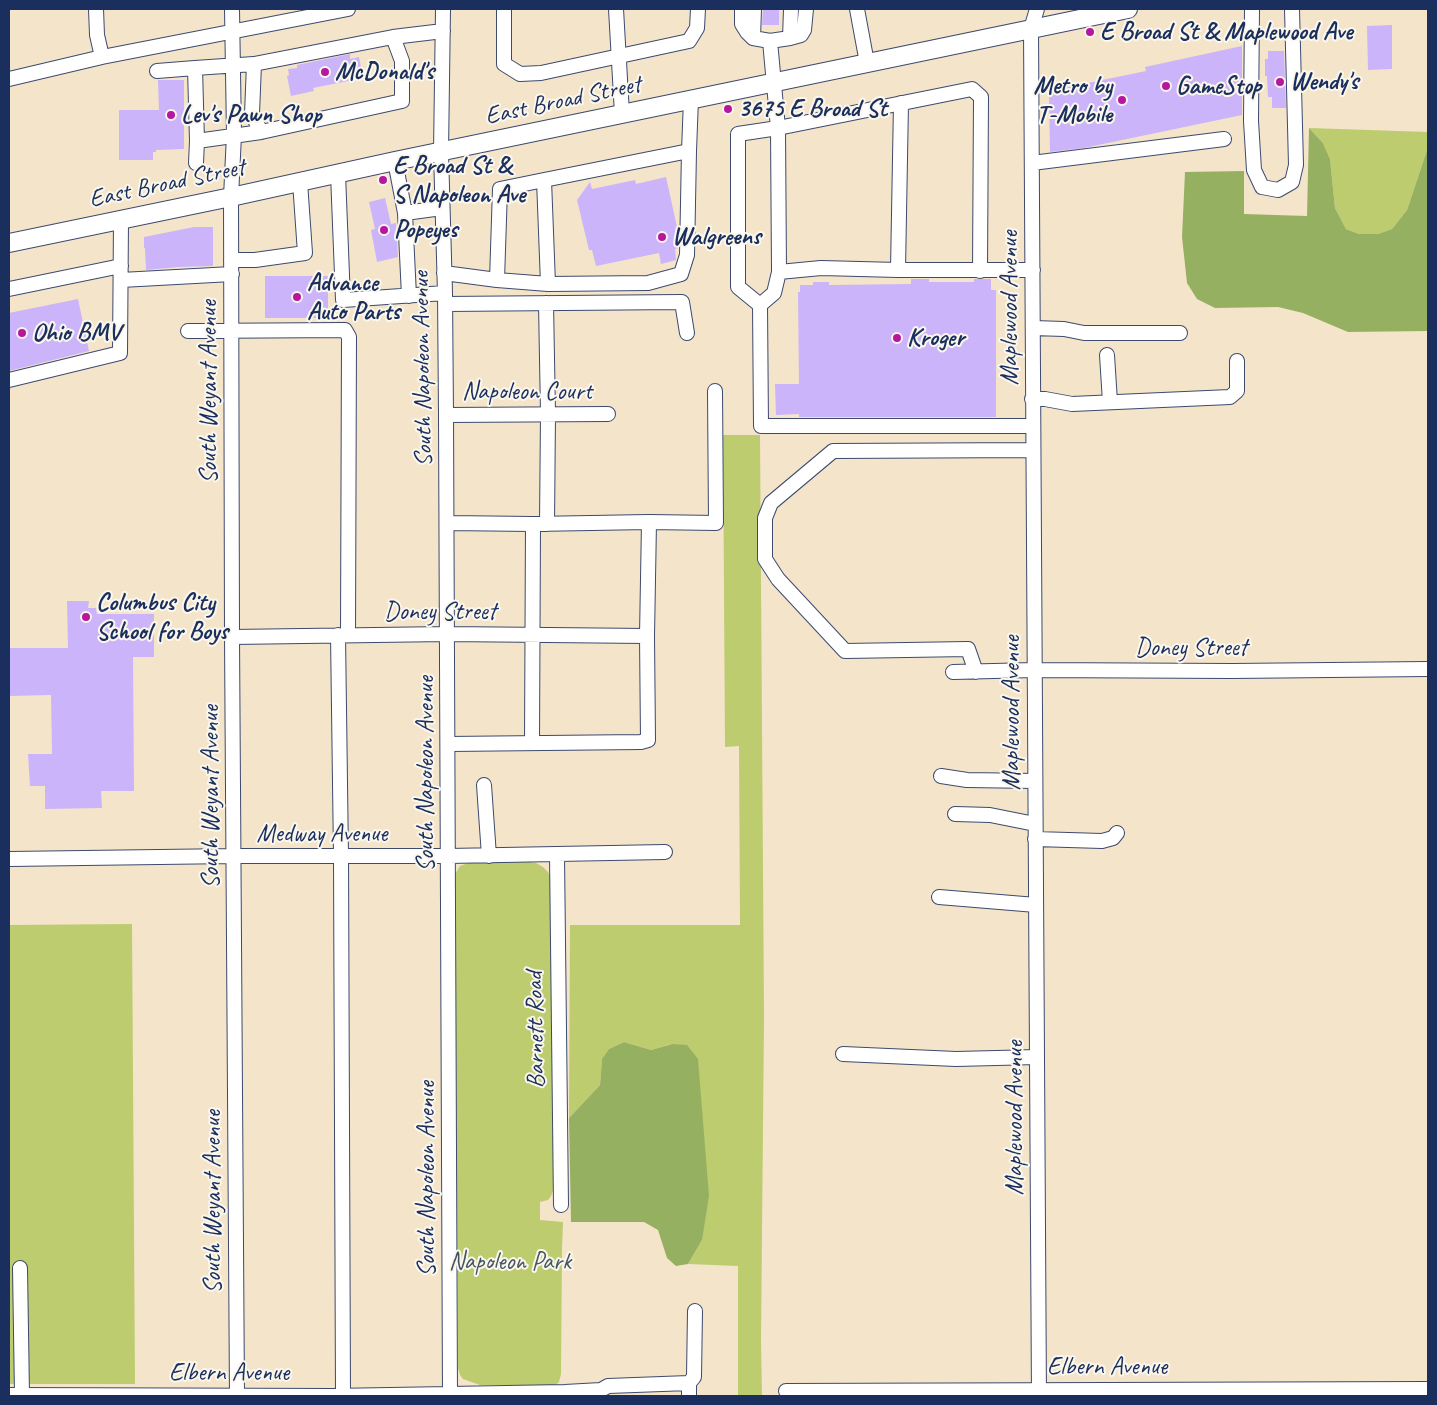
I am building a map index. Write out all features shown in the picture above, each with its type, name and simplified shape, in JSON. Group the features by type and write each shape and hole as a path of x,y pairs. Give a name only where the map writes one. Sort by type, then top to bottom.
{"main road":[{"name":"East Broad Street","path":"9,243 1128,9"}],"street":[{"path":"96,9 102,57"},
{"name":"South Weyant Avenue","path":"232,9 234,135 231,197 232,637 237,1396"},
{"path":"9,79 102,57 348,9"},
{"name":"South Napoleon Avenue","path":"443,9 441,152 445,298 447,523 450,1395"},
{"path":"504,9 504,64 520,74 541,73 689,41 697,28 698,9"},
{"path":"616,9 622,114"},
{"path":"742,9 742,24 747,32 753,38 770,40 800,35 804,30 806,9"},
{"path":"753,38 754,9"},
{"path":"790,38 791,9"},
{"path":"857,9 867,63"},
{"name":"Maplewood Avenue","path":"1037,9 1031,29 1038,1393"},
{"path":"1252,9 1254,170 1262,187 1278,190 1292,182 1296,165 1292,9"},
{"path":"157,71 254,64 393,37 443,31"},
{"path":"197,141 261,132 402,101 402,61 393,37"},
{"path":"770,40 778,128 779,272 774,292 760,305 761,426 1033,426"},
{"path":"254,64 252,114 261,132"},
{"path":"195,68 196,163"},
{"path":"760,305 738,287 738,134 778,128 972,89 981,97 980,271"},
{"path":"444,273 548,284 648,283 681,274 687,256 691,99"},
{"path":"898,270 901,103"},
{"path":"1032,163 1224,139"},
{"path":"497,280 500,189 689,150"},
{"path":"394,161 405,213 409,296"},
{"path":"338,174 342,300 409,296 546,303 682,302 687,333"},
{"path":"544,180 548,284"},
{"path":"9,289 121,273 232,267 255,260 305,253 300,182"},
{"path":"405,213 442,208"},
{"path":"9,380 120,353 121,220"},
{"path":"779,272 821,268 1033,270"},
{"path":"532,744 533,635 548,414 546,303"},
{"path":"1033,328 1064,329 1084,333 1180,333"},
{"path":"188,331 345,330 349,336 341,856 343,1396"},
{"path":"1107,355 1110,402"},
{"path":"1032,399 1045,399 1072,404 1230,397 1237,391 1236,361"},
{"path":"447,523 716,522 715,391"},
{"name":"Napoleon Court","path":"446,414 608,414"},
{"path":"976,672 968,649 845,651 778,579 765,558 765,518 770,503 833,452 1033,450"},
{"path":"448,744 641,742 648,740 649,522"},
{"name":"Doney Street","path":"232,637 447,634 647,636"},
{"name":"Doney Street","path":"953,672 1428,669"},
{"path":"941,776 967,780 1035,781"},
{"path":"484,785 489,856"},
{"path":"955,814 990,815 1035,824"},
{"path":"1035,839 1102,841 1113,838 1117,833"},
{"name":"Medway Avenue","path":"9,859 234,856 489,856 666,852"},
{"name":"Barnett Road","path":"557,855 561,1206"},
{"path":"939,897 1036,906"},
{"path":"844,1054 956,1059 1037,1057"},
{"path":"15,1395 20,1268"},
{"path":"689,1390 694,1377 695,1311"},
{"name":"Elbern Avenue","path":"15,1395 343,1396 601,1393 608,1386 689,1390"},
{"name":"Elbern Avenue","path":"786,1391 1038,1393 1428,1389"}],"green space":[{"path":"1309,128 1428,132 1428,147 1407,210 1392,229 1378,234 1359,234 1346,229 1335,208 1330,159 1323,143"},
{"path":"1309,128 1323,143 1330,159 1335,208 1346,229 1359,234 1378,234 1392,229 1407,210 1428,147 1428,331 1348,332 1303,313 1278,307 1215,308 1197,299 1187,283 1182,237 1185,172 1244,171 1244,214 1307,216"},
{"path":"723,435 760,435 764,1016 762,1396 738,1396 738,1266 688,1264 702,1240 671,1044 651,1050 624,1042 609,1049 602,1060 600,1085 569,1118 570,925 740,925 739,746 725,747"},
{"name":"Napoleon Park","path":"530,862 543,867 548,872 552,882 554,1188 548,1200 540,1202 540,1220 563,1222 561,1374 559,1382 555,1386 480,1385 463,1379 458,1368 455,874 460,866 468,863"},
{"path":"132,924 135,1384 9,1384 9,925"},
{"path":"624,1042 651,1050 672,1044 687,1045 698,1059 709,1196 702,1240 688,1264 676,1266 667,1258 658,1230 644,1222 571,1222 569,1118 600,1085 602,1059 609,1049"}],"building":[{"path":"763,9 779,9 779,25 762,25"},
{"path":"1392,25 1392,69 1368,70 1367,26"},
{"path":"1242,46 1242,115 1084,148 1050,152 1049,91 1146,71 1145,67"},
{"name":"Wendy's","path":"1268,51 1284,51 1286,108 1272,108 1272,97 1268,97 1265,59 1268,59"},
{"name":"McDonald's","path":"350,54 350,59 359,57 363,78 313,88 314,91 291,96 287,76 289,75 288,69 297,68 297,65"},
{"path":"158,80 184,80 184,149 156,150 156,152 153,152 153,160 119,160 119,110 159,110"},
{"name":"Walgreens","path":"666,177 679,236 678,248 675,249 676,260 661,264 659,253 596,266 592,250 589,250 577,200 590,182 592,189 635,180 636,184"},
{"name":"Popeyes","path":"385,198 391,224 396,223 398,257 377,262 371,230 375,229 369,202"},
{"path":"194,227 213,227 213,266 146,270 144,237"},
{"name":"Advance Auto Parts","path":"265,276 328,276 328,318 265,318"},
{"name":"Kroger","path":"911,279 929,279 929,282 974,282 974,279 991,279 991,290 996,290 996,417 799,417 799,414 776,415 775,384 799,384 798,292 800,292 800,285 813,285 813,282 829,282 829,285 911,284"},
{"path":"78,299 89,351 9,371 9,313"},
{"path":"67,601 89,601 88,608 96,608 97,614 154,614 154,657 133,657 134,791 101,791 102,808 45,809 45,786 30,786 28,754 52,754 51,695 9,696 9,648 68,648"}],"place":[{"name":"E Broad St & Maplewood Ave","path":"1090,32"},
{"name":"McDonald's","path":"325,72"},
{"name":"Wendy's","path":"1280,82"},
{"name":"GameStop","path":"1166,86"},
{"name":"Metro by T-Mobile","path":"1122,100"},
{"name":"3675 E Broad St","path":"728,109"},
{"name":"Lev's Pawn Shop","path":"171,115"},
{"name":"E Broad St & S Napoleon Ave","path":"383,180"},
{"name":"Popeyes","path":"384,230"},
{"name":"Walgreens","path":"662,237"},
{"name":"Advance Auto Parts","path":"297,297"},
{"name":"Ohio BMV","path":"22,333"},
{"name":"Kroger","path":"897,338"},
{"name":"Columbus City School for Boys","path":"86,617"}]}
